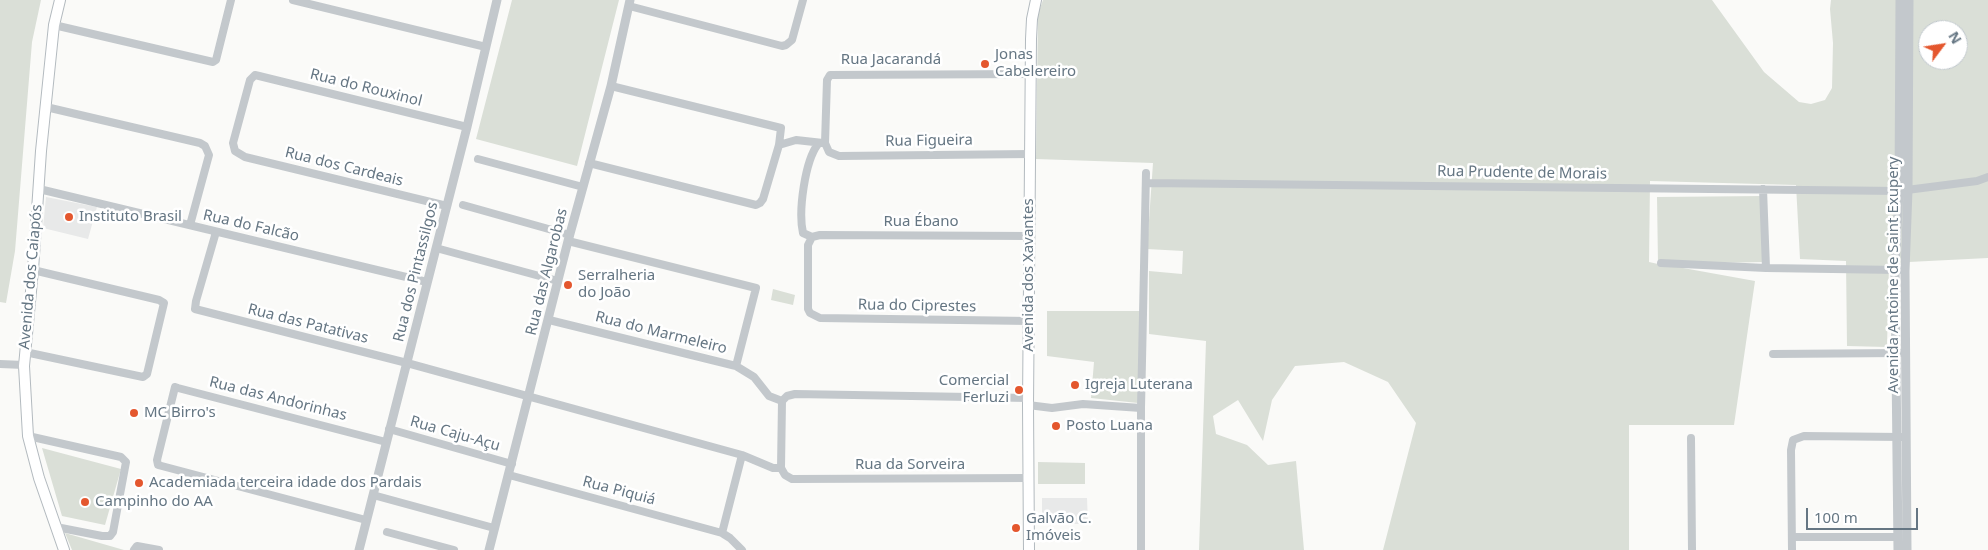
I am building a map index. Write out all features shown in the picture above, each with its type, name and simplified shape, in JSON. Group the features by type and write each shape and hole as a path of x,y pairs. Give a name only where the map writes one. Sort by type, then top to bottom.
{"main road":[{"name":"Avenida dos Caiapós","path":"60,0 54,25 41,151 24,365 28,436 38,487 56,526 64,550"},
{"name":"Avenida dos Xavantes","path":"1029,550 1028,402 1031,74 1032,18 1036,0"}],"street":[{"path":"54,25 211,62 216,60 231,0"},
{"path":"293,0 486,47"},
{"name":"Rua dos Pintassilgos","path":"359,550 467,127 497,0"},
{"path":"630,3 782,46 792,40 803,0"},
{"name":"Avenida Antoine de Saint Exupery","path":"1900,0 1904,190"},
{"name":"Avenida Antoine de Saint Exupery","path":"1908,550 1896,353 1904,190 1909,0"},
{"name":"Rua das Algarobas","path":"489,550 569,238 611,86 630,3"},
{"name":"Rua Jacarandá","path":"821,143 827,80 830,75 1031,74"},
{"name":"Rua do Rouxinol","path":"236,152 233,143 250,80 255,75 467,127"},
{"path":"589,163 752,204 760,203 763,199 781,128 611,86"},
{"path":"46,107 200,143 205,146 209,155 190,225"},
{"path":"778,145 796,140 821,143"},
{"path":"812,237 803,233 800,221 802,199 811,154 821,143"},
{"name":"Rua Figueira","path":"821,143 829,152 839,156 1030,154"},
{"name":"Rua dos Cardeais","path":"236,152 245,157 447,206"},
{"path":"478,159 583,187"},
{"path":"1141,550 1141,408 1146,173"},
{"name":"Rua Prudente de Morais","path":"1146,183 1904,190 1977,181 1988,177"},
{"name":"Rua do Falcão","path":"39,189 427,282"},
{"path":"1763,189 1766,268"},
{"path":"463,205 569,238 756,288 736,366 754,377 769,396 782,401"},
{"name":"Rua das Patativas","path":"216,232 195,310 530,396"},
{"name":"Rua Ébano","path":"812,237 820,235 1029,236"},
{"name":"Rua do Ciprestes","path":"812,237 808,245 808,309 814,316 820,318 1029,321"},
{"path":"436,248 558,282"},
{"path":"1661,263 1766,268 1900,270"},
{"path":"25,352 141,377 147,374 164,304 159,300 33,270"},
{"name":"Avenida Antoine de Saint Exupery","path":"1898,550 1906,353 1900,270"},
{"name":"Rua do Marmeleiro","path":"549,320 736,366"},
{"path":"1773,354 1906,353"},
{"path":"0,364 24,365"},
{"name":"Rua das Andorinhas","path":"366,520 159,466 157,460 175,388 386,442"},
{"path":"530,396 742,455 773,468 781,468 782,401 787,396 795,394 1028,402 1052,408 1083,404 1141,408"},
{"name":"Rua Caju-Açu","path":"390,429 512,464"},
{"path":"28,436 121,457 126,463 113,532 110,536 106,537 56,526"},
{"path":"1792,550 1791,450 1793,440 1804,436 1902,437"},
{"path":"1691,438 1692,550"},
{"path":"738,548 722,533 742,455"},
{"name":"Rua da Sorveira","path":"781,468 785,475 792,479 1028,478"},
{"name":"Rua Piquiá","path":"509,476 722,533"},
{"path":"373,495 494,528"},
{"path":"387,532 453,550"},
{"path":"1792,537 1898,537"},
{"path":"136,548 158,550"}],"shaded area":[{"path":"0,0 41,0 32,42 15,251 6,303 0,302"},
{"path":"512,0 619,0 577,166 476,139"},
{"path":"1043,0 1712,0 1764,72 1799,102 1811,104 1825,100 1832,88 1833,43 1831,0 1988,0 1988,258 1889,263 1887,347 1847,346 1846,261 1800,259 1796,185 1650,181 1649,262 1658,264 1657,197 1763,196 1765,262 1661,264 1755,281 1734,425 1629,425 1629,550 1383,550 1416,423 1388,382 1344,362 1295,366 1272,400 1263,441 1238,400 1213,416 1216,434 1247,445 1268,465 1296,461 1304,550 1199,550 1206,341 1149,334 1149,271 1182,274 1183,251 1147,249 1153,163 1036,159 1038,14"},
{"name":"Instituto Brasil","path":"46,197 97,207 88,239 43,228"},
{"path":"773,289 795,295 793,305 771,300"},
{"path":"1047,311 1141,311 1138,403 1091,398 1094,362 1047,356"},
{"path":"42,448 121,469 105,525 62,516"},
{"path":"1038,462 1085,463 1085,484 1038,484"},
{"path":"1042,498 1087,498 1088,524 1042,524"},
{"path":"65,533 124,550 72,550"}],"place":[{"name":"Jonas Cabelereiro","path":"985,64"},
{"name":"Instituto Brasil","path":"69,217"},
{"name":"Serralheria do João","path":"568,285"},
{"name":"Igreja Luterana","path":"1075,385"},
{"name":"Comercial Ferluzi","path":"1019,390"},
{"name":"MC Birro's","path":"134,413"},
{"name":"Posto Luana","path":"1056,426"},
{"name":"Academiada terceira idade dos Pardais","path":"139,483"},
{"name":"Campinho do AA","path":"85,502"},
{"name":"Galvão C. Imóveis","path":"1016,528"}]}
